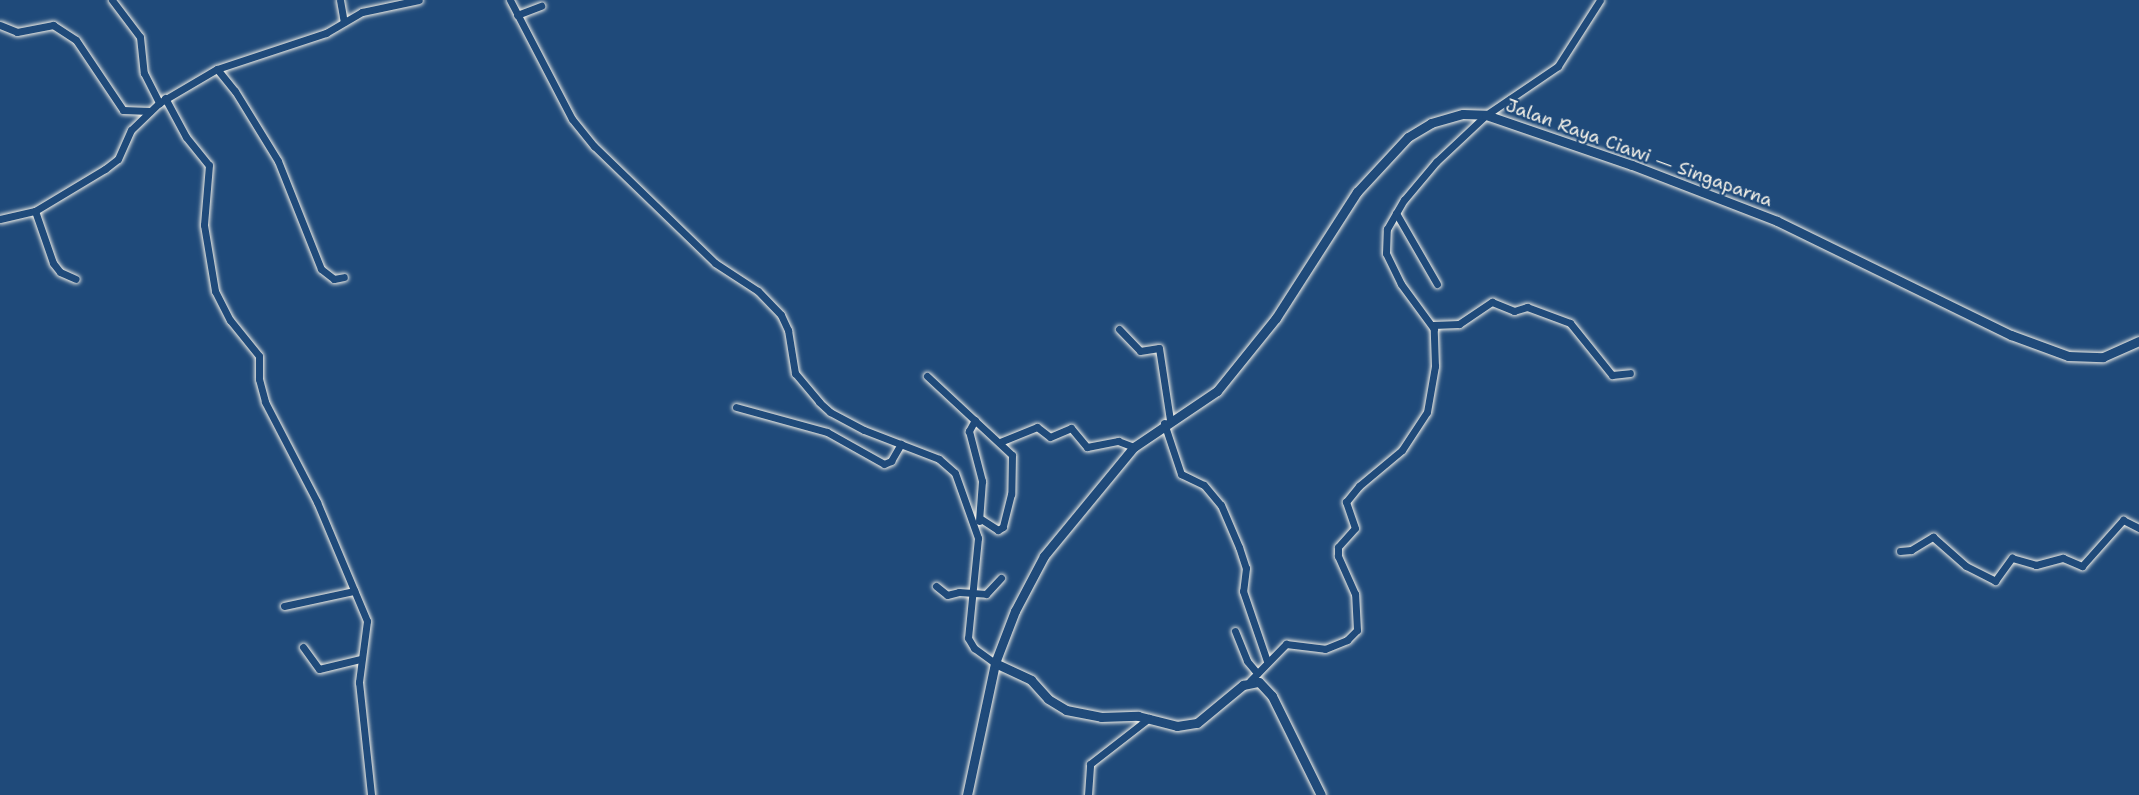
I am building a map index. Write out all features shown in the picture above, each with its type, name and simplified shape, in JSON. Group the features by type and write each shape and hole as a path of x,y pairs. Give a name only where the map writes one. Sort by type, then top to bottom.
{"main road":[{"name":"Jalan Raya Ciawi — Singaparna","path":"967,795 995,663 1015,611 1044,556 1134,447 1167,421 1217,391 1276,318 1357,192 1381,163 1408,137 1431,123 1463,114 1486,115 1632,165 1777,221 2011,335 2068,356 2103,357 2139,341"},
{"path":"995,663 1031,680 1048,699 1066,710 1101,717 1149,718 1177,726 1191,725 1250,681 1259,682 1268,689 1321,795"}],"street":[{"path":"112,0 140,37 144,73 186,137 209,165 204,225 215,291 230,321 259,356 259,379 265,402 317,502 367,621 360,659 371,795"},
{"path":"340,0 345,22"},
{"path":"0,219 35,211 115,162 127,137 150,111 162,101 217,69 326,33 370,10 419,0"},
{"path":"510,0 572,118 594,146 715,263 758,291 781,315 788,330 793,368 809,391 830,412 950,467 977,522 998,530 1004,522 1011,494 1012,455 927,376"},
{"path":"1250,681 1267,661 1289,643 1315,650 1347,640 1359,626 1355,594 1338,556 1338,547 1355,528 1345,505 1359,486 1402,450 1425,417 1435,366 1433,325 1401,284 1386,253 1384,239 1396,213 1424,174 1486,115 1558,66 1600,0"},
{"path":"517,15 541,6"},
{"path":"0,25 17,32 53,25 81,46 123,110 150,111"},
{"path":"217,69 235,91 278,161 321,269 334,279 344,277"},
{"path":"35,211 53,264 60,272 76,279"},
{"path":"1396,213 1437,284"},
{"path":"1433,325 1459,324 1492,302 1514,311 1527,307 1570,322 1612,375 1630,373"},
{"path":"1119,329 1140,351 1159,348 1167,421 1181,474 1204,485 1221,505 1246,568 1245,599 1267,661"},
{"path":"736,407 827,432 884,464 891,461 901,444"},
{"path":"975,420 969,431 982,480 977,522 974,595 968,638 974,648 995,663"},
{"path":"1000,442 1036,428 1050,437 1071,428 1087,447 1118,441 1134,447"},
{"path":"1900,550 1911,550 1933,537 1966,566 1995,581 2004,575 2012,558 2036,565 2063,558 2082,566 2123,520 2139,528"},
{"path":"936,586 947,595 962,592 974,595 990,592 1001,578"},
{"path":"284,606 354,591"},
{"path":"1235,631 1247,661 1257,673"},
{"path":"303,647 319,669 360,659"},
{"path":"1088,795 1090,764 1149,718"}]}
